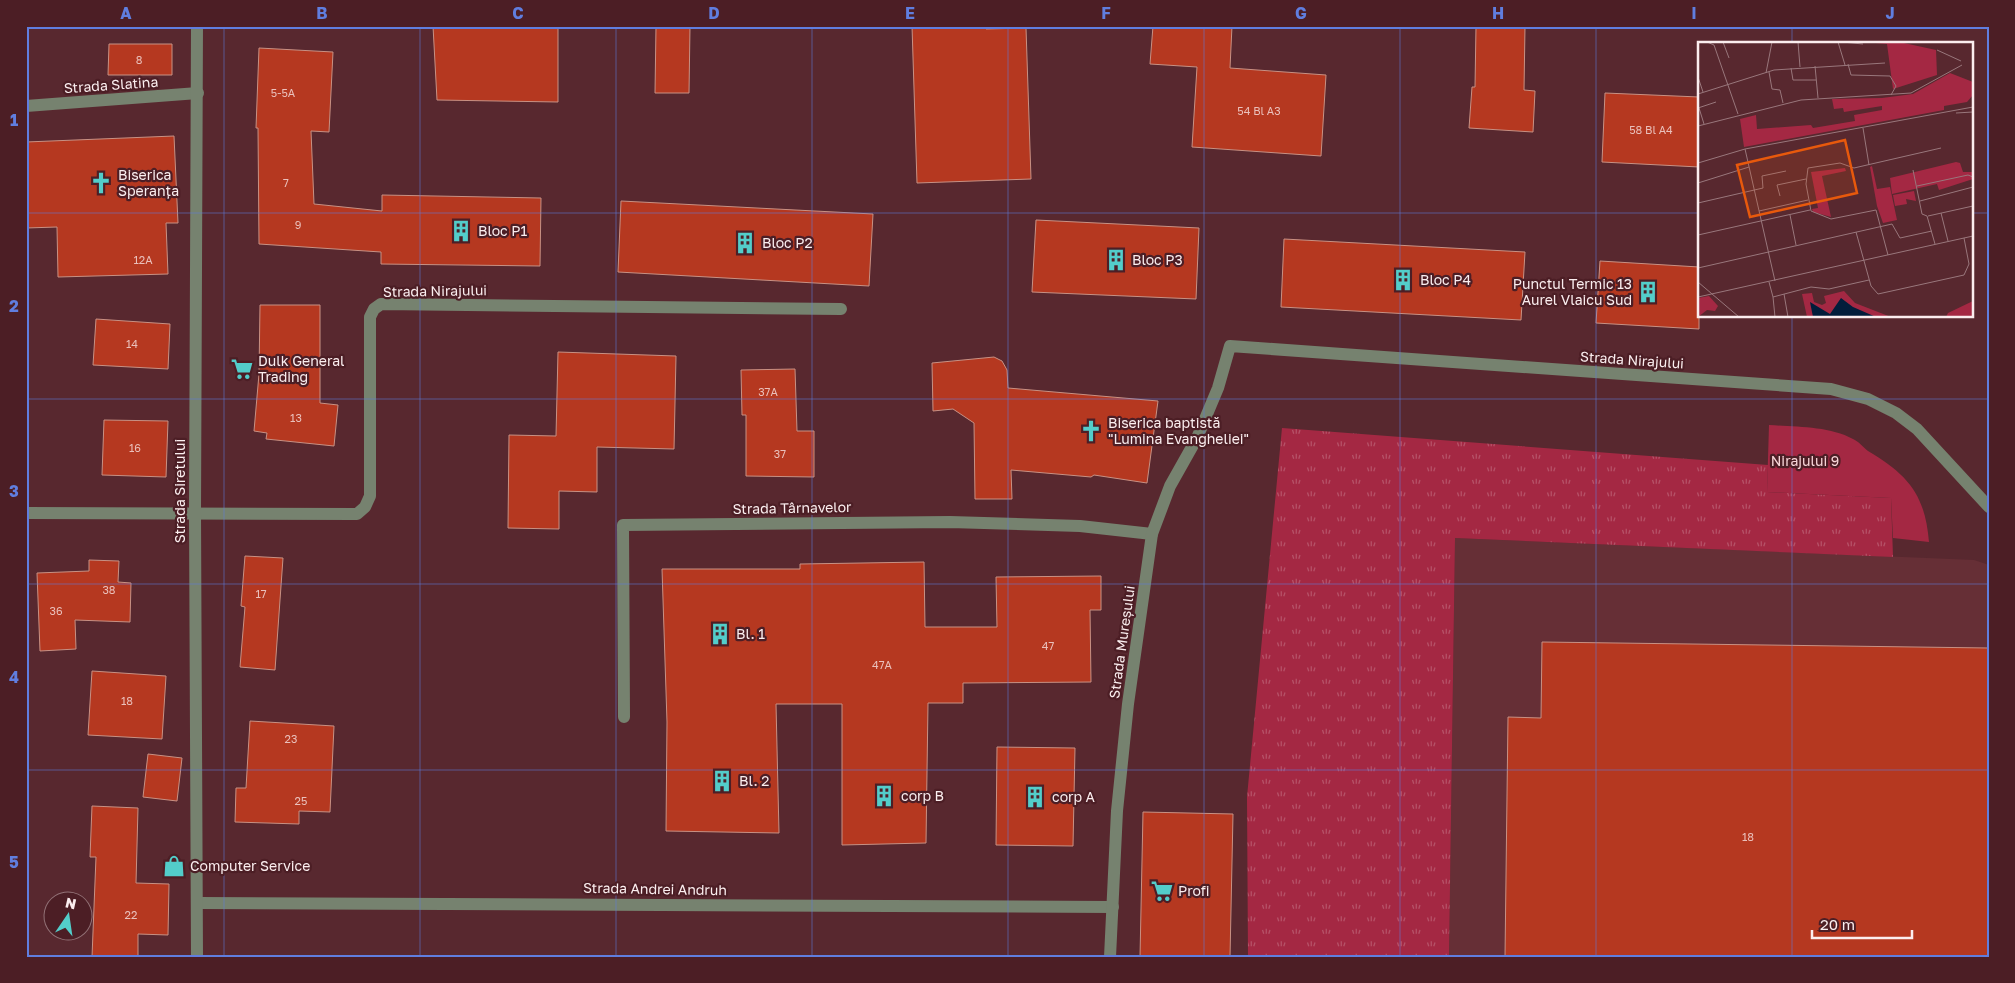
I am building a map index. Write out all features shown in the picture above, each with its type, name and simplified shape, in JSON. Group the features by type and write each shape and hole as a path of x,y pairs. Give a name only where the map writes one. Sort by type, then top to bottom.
{"street":[{"name":"Strada Siretului","path":"196,957 198,903 195,513 198,26"},
{"name":"Strada Slatina","path":"26,106 198,93"},
{"name":"Strada Nirajului","path":"195,513 357,514 365,507 370,496 370,316 374,309 381,304 841,309"},
{"name":"Strada Nirajului","path":"1230,346 1831,389 1868,399 1896,413 1917,429 1989,507"},
{"name":"Strada Mureșului","path":"1110,957 1118,811 1128,704 1152,534 1170,486 1197,438 1218,388 1230,346"},
{"path":"26,512 195,513"},
{"name":"Strada Târnavelor","path":"624,717 623,525 950,522 1080,526 1152,534"},
{"name":"Strada Andrei Andruh","path":"198,903 1113,907"}],"shaded area":[{"path":"1455,538 1974,560 1989,565 1989,957 1449,957"}],"green space":[{"name":"Nirajului 9","path":"1769,425 1823,429 1857,441 1894,469 1912,487 1923,511 1929,542 1893,538 1891,498 1767,492"},
{"path":"1282,428 1768,465 1767,492 1891,498 1893,557 1455,538 1449,957 1248,957 1247,797"}],"building":[{"path":"433,26 558,26 558,102 437,100"},
{"path":"656,26 690,26 689,93 655,93"},
{"path":"912,26 986,26 986,29 1026,28 1031,179 917,183"},
{"path":"1153,26 1232,26 1230,68 1326,75 1321,156 1192,147 1197,67 1150,64"},
{"path":"1476,26 1525,26 1524,90 1535,91 1533,132 1469,128 1472,87 1475,87"},
{"path":"109,44 172,44 172,75 108,75"},
{"path":"259,48 333,52 329,132 311,131 314,204 382,211 382,195 541,198 540,266 381,264 381,252 259,244 258,128 256,128"},
{"path":"1605,93 1698,97 1698,167 1602,162"},
{"name":"Biserica Speranța","path":"174,136 178,223 166,223 168,274 58,277 57,227 26,228 26,142"},
{"name":"Bloc P2","path":"621,201 873,214 869,286 618,272"},
{"name":"Bloc P3","path":"1036,220 1199,228 1196,299 1032,292"},
{"name":"Bloc P4","path":"1284,239 1525,252 1521,320 1281,307"},
{"name":"Punctul Termic 13 Aurel Vlaicu Sud","path":"1600,261 1698,267 1699,329 1596,323"},
{"path":"260,305 320,305 320,403 338,405 334,446 266,439 267,433 254,431 259,374"},
{"path":"96,319 170,324 168,369 93,365"},
{"path":"558,352 676,356 674,449 597,447 597,492 559,491 559,529 508,528 509,435 556,436"},
{"path":"994,357 1002,361 1007,370 1008,388 1158,401 1147,483 1094,475 1091,477 1011,470 1012,499 975,499 974,423 953,409 933,411 932,363"},
{"path":"795,369 797,431 814,431 814,477 746,476 746,415 742,415 741,370"},
{"path":"104,420 168,421 166,477 102,475"},
{"path":"245,556 283,558 275,670 240,667 245,607 241,606"},
{"path":"89,560 119,561 118,582 131,583 130,622 75,620 76,649 40,651 37,573 89,571"},
{"path":"924,562 925,627 997,627 996,577 1101,576 1101,610 1090,610 1091,682 963,683 963,703 928,703 926,843 842,845 842,704 776,704 779,833 666,831 667,722 662,569 800,569 800,564"},
{"path":"1542,642 1989,648 1989,957 1505,957 1508,717 1541,718"},
{"path":"92,671 166,676 162,739 88,735"},
{"path":"250,721 334,726 330,812 299,811 299,824 235,822 236,788 246,788"},
{"name":"corp A","path":"997,747 1075,748 1073,846 996,845"},
{"path":"148,754 182,758 177,801 143,797"},
{"path":"92,806 138,808 136,883 169,884 168,935 138,934 138,957 92,957 96,857 90,857"},
{"path":"1143,812 1233,814 1230,957 1140,957"}],"place":[{"name":"Biserica Speranța","path":"101,183"},
{"name":"Bloc P1","path":"461,231"},
{"name":"Bloc P2","path":"745,243"},
{"name":"Bloc P3","path":"1116,260"},
{"name":"Bloc P4","path":"1403,280"},
{"name":"Punctul Termic 13 Aurel Vlaicu Sud","path":"1648,292"},
{"name":"Dulk General Trading","path":"242,369"},
{"name":"Biserica baptistă \"Lumina Evangheliei\"","path":"1091,431"},
{"name":"Bl. 1","path":"720,634"},
{"name":"Bl. 2","path":"722,781"},
{"name":"corp B","path":"884,796"},
{"name":"corp A","path":"1035,797"},
{"name":"Computer Service","path":"174,866"},
{"name":"Profi","path":"1162,891"}]}
